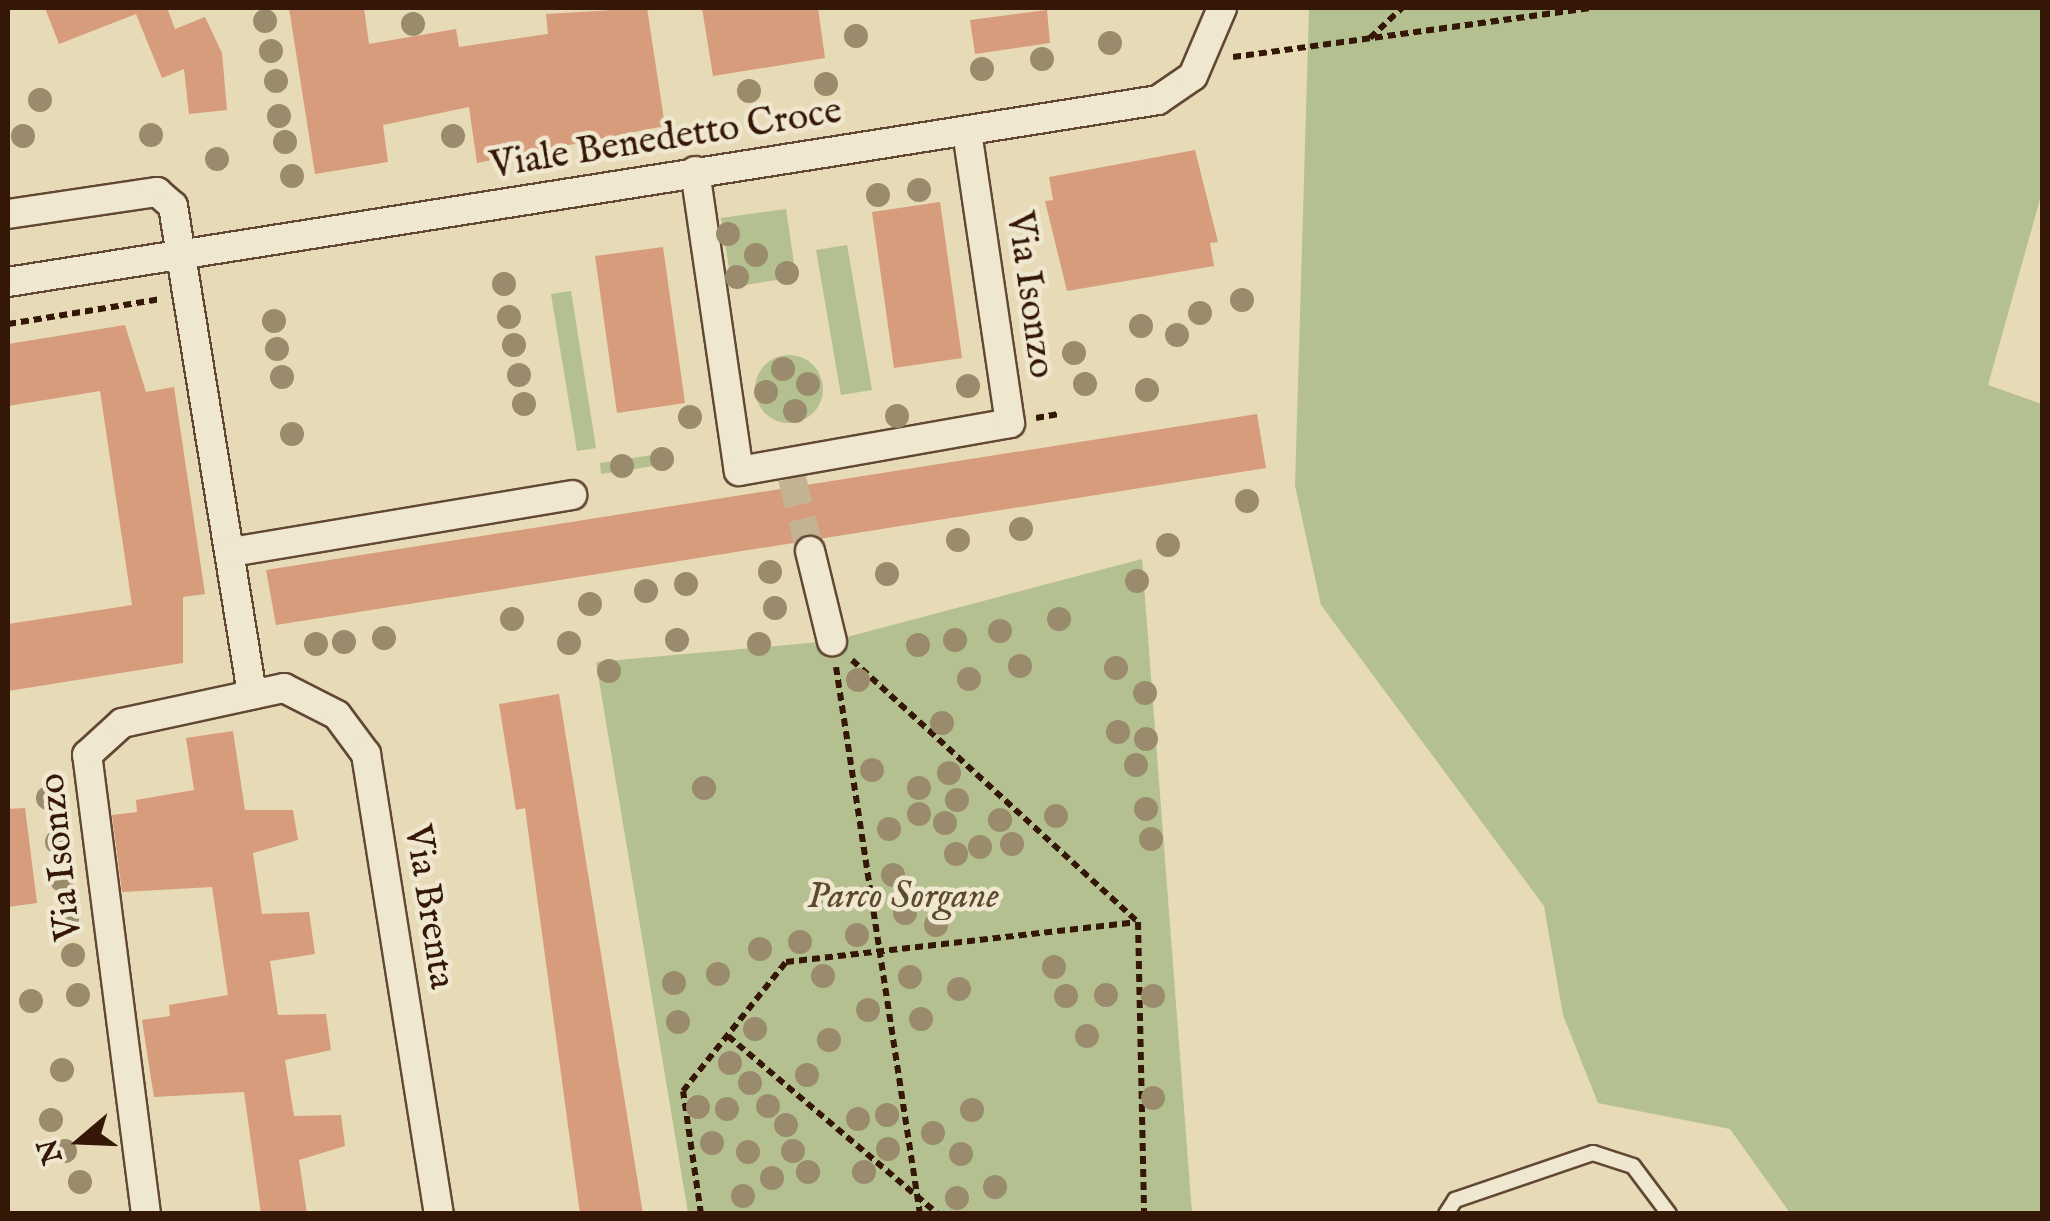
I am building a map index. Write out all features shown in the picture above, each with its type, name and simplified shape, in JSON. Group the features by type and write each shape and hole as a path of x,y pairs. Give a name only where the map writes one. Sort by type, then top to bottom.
{"street":[{"path":"1202,61 1222,8"},
{"name":"Viale Benedetto Croce","path":"8,282 1158,100 1202,61"},
{"name":"Via Isonzo","path":"695,171 738,470 1010,423 967,132"},
{"path":"8,214 157,192 173,206 186,254 252,695"},
{"path":"232,552 572,495"},
{"path":"810,551 832,641"},
{"name":"Via Brenta","path":"252,695 284,688 314,698 360,734 440,1214"},
{"name":"Via Isonzo","path":"146,1214 87,755 122,723 252,695"}],"lane":[{"path":"1446,1214 1456,1200 1593,1153 1633,1166 1669,1214"}],"path":[{"path":"1370,38 1402,8"},
{"path":"1202,61 1589,8"},
{"path":"8,324 192,294"},
{"path":"832,641 1138,922 1144,1214"},
{"path":"832,641 920,1214"},
{"path":"701,1214 683,1090 786,962 1138,922"},
{"path":"728,1036 938,1214"},
{"path":"969,1214 1020,1214"}],"green space":[{"path":"1309,8 2042,8 2042,192 1988,385 2042,404 2042,1213 1790,1213 1730,1129 1598,1103 1563,1015 1544,906 1321,605 1295,486"},
{"path":"786,209 796,277 732,287 721,218"},
{"path":"847,245 872,390 841,395 816,250"},
{"path":"571,291 596,448 577,451 551,294"},
{"path":"789,355 802,357 813,365 821,376 821,402 813,413 802,421 789,423 776,421 765,413 757,402 755,389 757,376 765,365 776,357"},
{"path":"672,452 674,463 601,474 600,463"},
{"name":"Parco Sorgane","path":"1142,559 1192,1213 688,1213 596,662 832,641"}],"building":[{"path":"45,8 167,8 175,29 205,17 222,53 227,110 189,114 184,69 162,78 136,14 59,44"},
{"path":"289,8 364,8 369,44 456,29 459,47 548,34 546,14 647,8 665,126 477,163 469,107 383,125 388,162 315,174"},
{"path":"702,8 818,8 825,58 713,76"},
{"path":"1047,10 1050,43 975,54 970,20"},
{"path":"1195,150 1218,242 1210,243 1214,266 1067,291 1045,201 1053,200 1049,177"},
{"path":"940,202 962,358 894,368 872,212"},
{"path":"663,247 685,403 617,413 595,256"},
{"path":"125,325 146,392 174,387 205,594 183,597 183,663 8,691 8,624 132,605 100,391 8,406 8,344"},
{"path":"1257,414 1266,468 276,625 266,570"},
{"path":"559,694 643,1214 580,1214 525,808 516,810 499,704"},
{"path":"233,731 245,810 293,810 298,840 253,853 262,914 309,912 315,954 270,961 278,1015 326,1014 331,1050 285,1060 294,1116 341,1115 345,1146 299,1160 307,1214 261,1214 244,1092 154,1097 142,1020 170,1016 169,1005 228,995 212,887 122,892 112,815 137,812 136,800 194,790 186,738"},
{"path":"25,808 37,903 8,907 8,809"}],"tunnel":[{"path":"792,478 810,551"}]}
